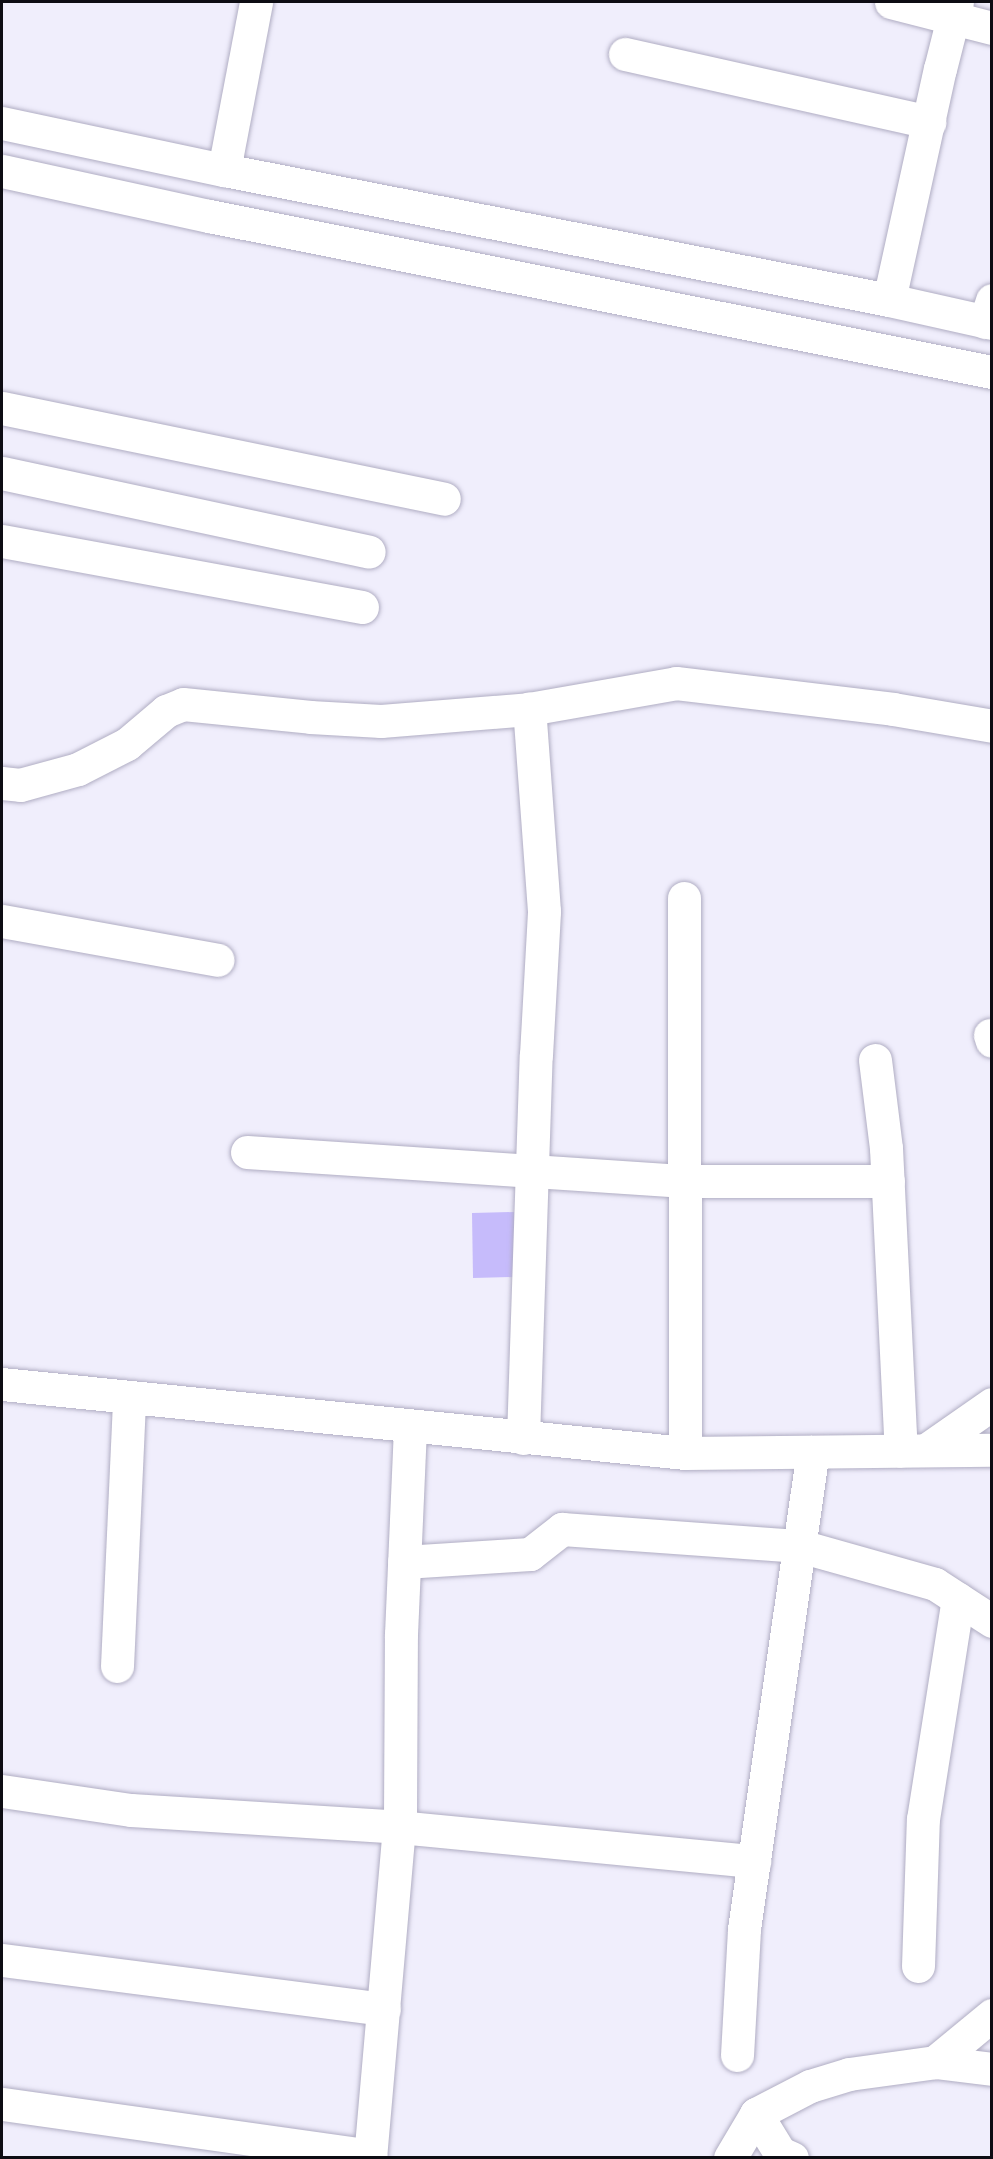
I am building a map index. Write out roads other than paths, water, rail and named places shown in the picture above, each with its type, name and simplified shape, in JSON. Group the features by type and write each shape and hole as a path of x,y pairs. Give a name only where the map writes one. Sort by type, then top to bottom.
{"street":[{"path":"224,170 256,2"},
{"path":"891,2 955,9 992,28"},
{"path":"889,300 955,9"},
{"path":"625,54 929,122"},
{"path":"2,123 224,170 889,300 989,315"},
{"path":"2,171 221,218 992,372"},
{"path":"2,408 444,499"},
{"path":"2,473 369,552"},
{"path":"2,541 362,607"},
{"path":"2,783 20,785 78,769 127,744 166,711 183,705 381,721 529,709 676,683 893,709 992,726"},
{"path":"523,1438 544,911 529,709"},
{"path":"684,898 686,1453"},
{"path":"2,921 218,960"},
{"path":"875,1060 913,1451"},
{"path":"248,1152 685,1181 888,1181"},
{"path":"2,1384 686,1453 992,1450"},
{"path":"117,1666 129,1398"},
{"path":"913,1451 992,1404"},
{"path":"2,2104 370,2157 398,1827 404,1562 410,1426"},
{"path":"737,2055 744,1929 813,1452"},
{"path":"404,1562 530,1554 562,1529 800,1546 935,1584 992,1621"},
{"path":"918,1966 923,1819 958,1599"},
{"path":"2,1791 131,1810 398,1827 754,1861"},
{"path":"2,1960 384,2009"},
{"path":"934,2062 992,2015"},
{"path":"730,2157 756,2114 810,2086 849,2074 934,2062 992,2068"},
{"path":"756,2114 780,2153 792,2157"}]}
